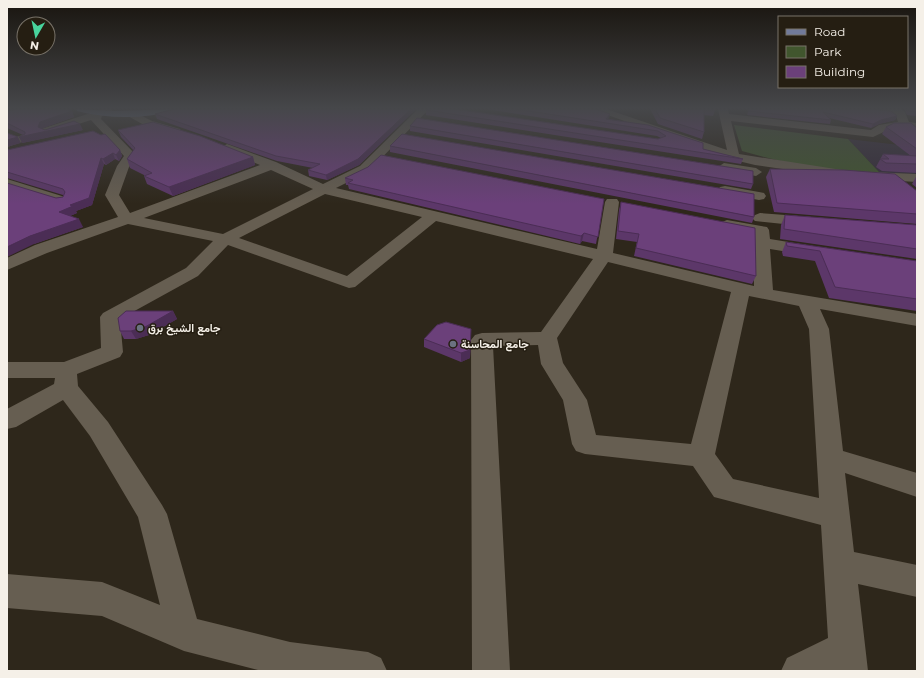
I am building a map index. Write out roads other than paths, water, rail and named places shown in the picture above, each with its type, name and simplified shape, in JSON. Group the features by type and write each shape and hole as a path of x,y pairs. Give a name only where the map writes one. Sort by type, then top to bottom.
{"street":[{"path":"117,141 131,156 123,166 112,195 128,219 225,239 349,282 433,216"},
{"path":"7,420 66,379 112,352 110,317 192,272 225,239 325,190 364,169 392,141"},
{"path":"659,141 711,148"},
{"path":"690,141 734,156 755,167"},
{"path":"730,141 734,156"},
{"path":"213,142 272,165 325,190 753,291 807,302 917,320"},
{"path":"7,152 45,143"},
{"path":"378,155 394,158"},
{"path":"7,265 41,248 128,219 272,165"},
{"path":"710,165 917,178"},
{"path":"701,456 753,291 761,231 759,196 755,167"},
{"path":"894,177 911,192"},
{"path":"7,183 60,200"},
{"path":"712,188 759,196"},
{"path":"596,199 619,204 604,256 547,338 552,364 576,400 585,444 701,456 724,489 836,514"},
{"path":"761,231 823,222"},
{"path":"716,223 761,231 833,254"},
{"path":"800,671 848,660 819,329 807,302"},
{"path":"491,671 482,340 547,338"},
{"path":"7,370 66,379 152,514 184,633"},
{"path":"831,458 917,485"},
{"path":"840,565 917,581"},
{"path":"7,590 102,599 184,633 284,666 368,671"}],"place":[{"name":"جامع الشيخ برق","path":"140,328"},
{"name":"جامع المحاسنة","path":"453,344"}]}
